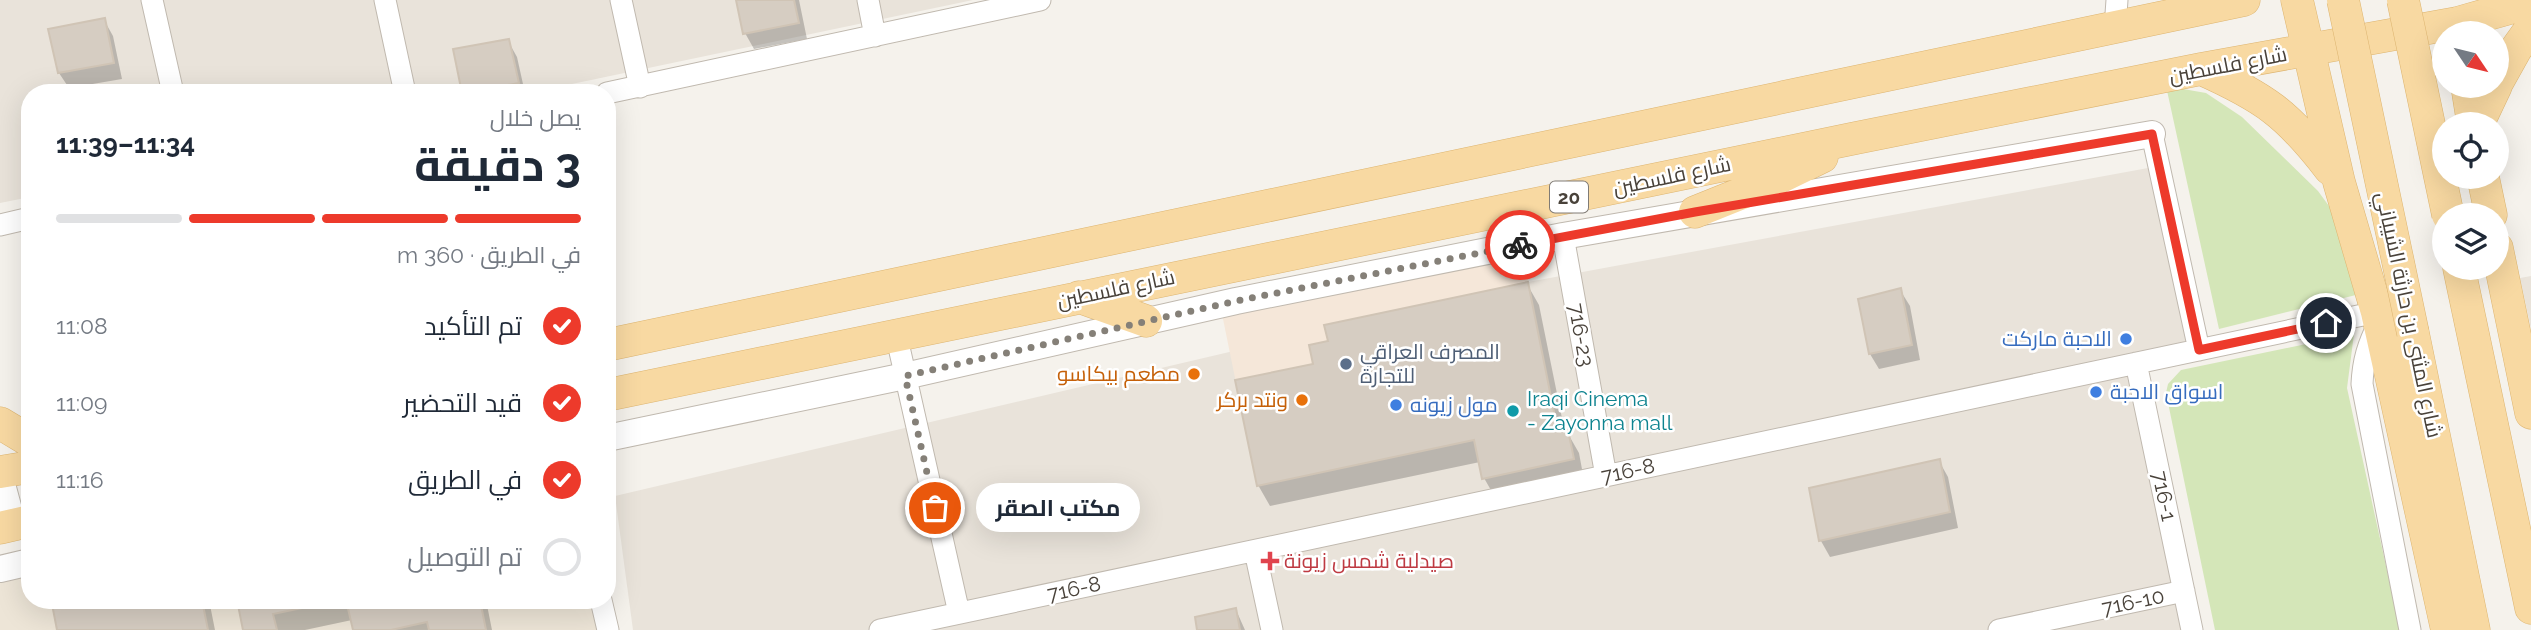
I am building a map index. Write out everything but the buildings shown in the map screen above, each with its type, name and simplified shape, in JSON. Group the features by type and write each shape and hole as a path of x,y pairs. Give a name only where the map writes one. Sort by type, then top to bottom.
{"main road":[{"path":"616,343 2116,14 2244,0"},
{"path":"2297,0 2306,50 2339,182 2378,318 2447,630"},
{"name":"شارع المثنى بن حارثة الشيباني","path":"2343,0 2474,630"},
{"path":"2403,0 2445,203"},
{"name":"شارع فلسطين","path":"616,394 896,334 1856,138 2306,50 2531,2"},
{"path":"2510,60 2531,28"},
{"path":"2201,69 2263,100 2284,116 2305,136 2339,182"},
{"path":"1695,212 1777,179 1856,138"},
{"path":"2462,280 2531,608"},
{"path":"2504,280 2531,412"},
{"path":"1080,297 1146,321"},
{"path":"0,423 21,436"},
{"path":"0,474 21,469"}],"street":[{"path":"152,0 171,84"},
{"path":"385,0 403,84"},
{"path":"621,0 639,87"},
{"path":"867,0 875,36"},
{"path":"616,91 1040,0"},
{"path":"616,436 905,376 1250,298 1563,236 2152,134 2199,350"},
{"path":"0,225 21,220"},
{"name":"716-23","path":"1563,236 1606,476"},
{"path":"2378,318 2363,363 2362,384 2410,630"},
{"name":"716-8","path":"880,630 2136,363 2378,318"},
{"path":"896,334 959,613"},
{"name":"716-1","path":"2136,363 2192,630"},
{"path":"0,474 14,525"},
{"path":"1255,551 1272,630"},
{"path":"0,569 21,564"},
{"name":"716-10","path":"1999,630 2184,591"},
{"path":"603,609 608,630"}],"shaded area":[{"path":"0,0 973,0 572,84 21,84 21,199 0,203"},
{"path":"2159,166 2199,350 2137,363 2193,630 633,630 616,496 1528,282"},
{"name":"مول زيونه","path":"1523,254 1558,432 1568,430 1574,459 1482,479 1474,440 1257,486 1222,314"},
{"path":"2531,276 2531,329 2520,278"},
{"path":"21,564 21,609 603,609 607,630 0,630 0,569"}],"green space":[{"path":"2166,86 2206,93 2242,117 2318,191 2345,228 2360,294 2219,329"},
{"path":"2354,334 2347,388 2400,630 2215,630 2166,393 2168,384 2181,370"}],"way so far":[{"path":"935,508 905,376 1236,301 1520,245"}],"place":[{"name":"الاحبة ماركت","path":"2126,339"},
{"name":"المصرف العراقي للتجارة","path":"1346,364"},
{"name":"مطعم بيكاسو","path":"1194,374"},
{"name":"اسواق الاحبة","path":"2096,392"},
{"name":"ونتد بركر","path":"1302,400"},
{"name":"مول زيونه","path":"1396,405"},
{"name":"Iraqi Cinema - Zayonna mall","path":"1513,411"},
{"name":"مكتب الصقر","path":"935,508"},
{"name":"صيدلية شمس زيونة","path":"1270,561"}],"route":[{"path":"1520,245 1695,212 2152,134 2199,350 2326,323"}]}
